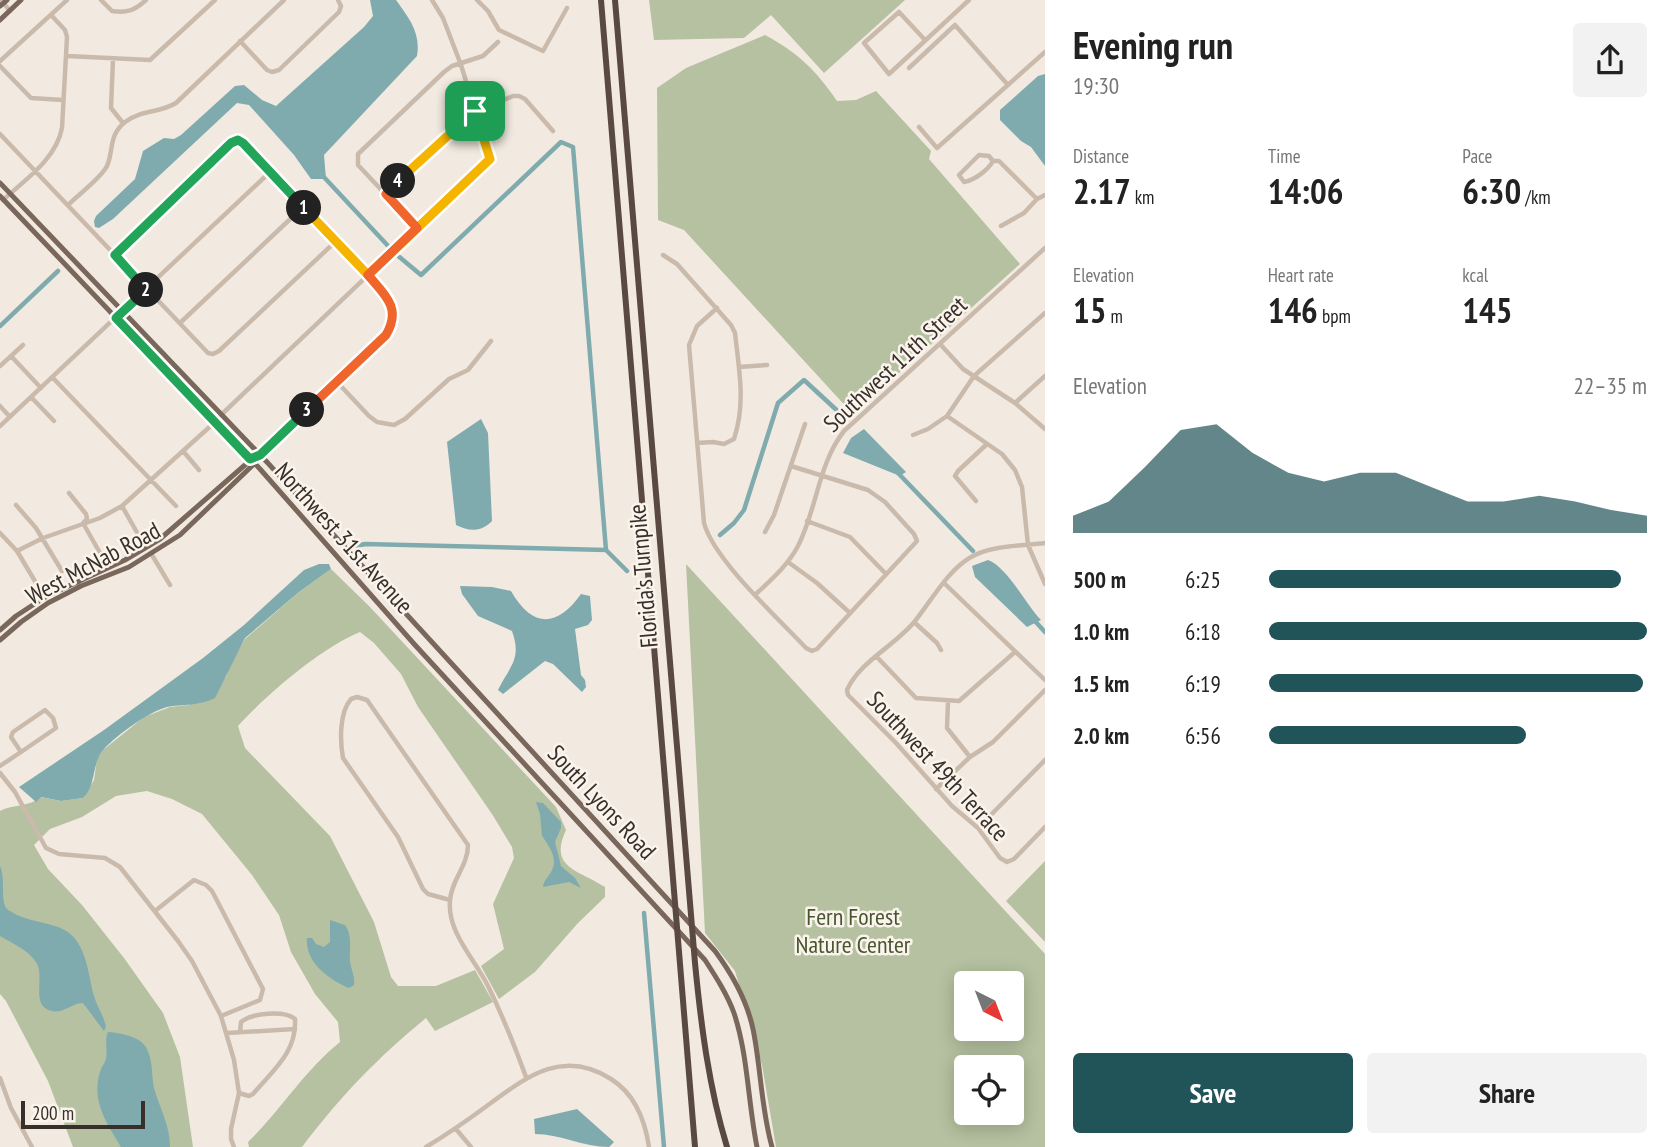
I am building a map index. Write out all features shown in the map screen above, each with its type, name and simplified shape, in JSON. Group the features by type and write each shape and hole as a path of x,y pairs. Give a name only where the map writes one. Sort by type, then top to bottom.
{"highway":[{"name":"Florida's Turnpike","path":"601,0 695,1147"},
{"name":"Florida's Turnpike","path":"615,0 700,1017 710,1078 727,1147"}],"main road":[{"path":"0,20 22,0"},
{"name":"Northwest 31st Avenue","path":"0,183 323,524"},
{"name":"Northwest 31st Avenue","path":"2,198 256,465 407,635 629,876"},
{"name":"West McNab Road","path":"0,630 45,597 125,560 160,539 250,459 260,455"},
{"name":"West McNab Road","path":"0,640 48,603 152,555 180,535 256,465 260,455"},
{"name":"South Lyons Road","path":"323,524 726,966 740,992 753,1029 764,1112 772,1147"},
{"path":"509,745 518,736"},
{"name":"South Lyons Road","path":"629,876 705,960 720,982 734,1012 741,1040 757,1147"}],"street":[{"path":"63,100 31,97 0,63 67,0"},
{"path":"101,0 112,11 132,11 145,0"},
{"path":"67,56 150,60 215,0"},
{"path":"68,205 107,166 110,145 123,123 138,115 159,111 176,103 284,0"},
{"path":"240,41 267,70 279,70 339,12 341,6 338,0"},
{"path":"221,415 490,159 461,65 443,18 432,0"},
{"path":"477,0 488,11 499,30 543,51 567,8"},
{"path":"925,40 899,12 864,43 889,74 969,0"},
{"path":"3,2 10,11"},
{"path":"2,198 10,194 50,156 59,142 67,56 66,33 51,15"},
{"path":"909,68 955,25 1008,86"},
{"path":"417,228 358,165 358,155 444,72 452,66 483,56 498,42"},
{"path":"919,127 937,148 1045,52"},
{"path":"113,59 111,108 123,123"},
{"path":"386,194 475,111 519,96 525,99 554,131"},
{"path":"0,134 208,353 219,351 335,242"},
{"path":"115,255 231,143 238,140 368,275"},
{"path":"979,155 989,156 993,161 986,170 969,182 964,182 959,175 979,155"},
{"path":"993,161 999,161 1037,199"},
{"path":"0,426 270,172"},
{"path":"1001,226 1024,213 1037,199 1045,195"},
{"path":"180,323 303,207"},
{"name":"Southwest 11th Street","path":"755,594 788,562 799,544 830,453 844,430 1045,248"},
{"path":"663,255 677,264 717,308 735,333 741,412 734,439 724,444 697,443"},
{"name":"West McNab Road","path":"260,455 386,335 394,318 391,304 368,275"},
{"path":"717,308 697,326 689,345 707,536 755,594 806,648 812,651 817,649 917,541 914,534 885,502 868,491 791,466"},
{"path":"914,435 947,416 974,376 1045,313"},
{"path":"337,382 369,416 377,422 394,425 405,419 449,379 468,370 491,341"},
{"path":"940,344 963,369 1015,403 1045,429"},
{"path":"0,366 23,345"},
{"path":"11,356 41,388"},
{"path":"739,367 767,365"},
{"path":"1015,403 1045,376"},
{"path":"52,377 176,506"},
{"path":"31,397 54,421"},
{"path":"0,405 10,416"},
{"path":"947,416 1002,454 1015,470 1022,488 1028,545 1045,584"},
{"path":"17,551 43,538 100,518 122,506 215,422"},
{"path":"765,532 774,515 805,424"},
{"path":"976,502 955,476 987,444"},
{"path":"183,451 199,470"},
{"path":"69,493 86,514 87,519 83,523"},
{"path":"16,505 43,538 62,572"},
{"path":"122,506 139,536"},
{"path":"807,520 850,537 886,574"},
{"path":"83,523 100,553"},
{"path":"0,533 17,551 48,603"},
{"path":"1015,652 959,701 916,698 877,656 914,622 944,583 971,557 990,549 1045,543"},
{"path":"152,555 170,585"},
{"path":"788,562 817,583 850,613"},
{"path":"944,583 1045,680"},
{"path":"914,622 937,642 940,650"},
{"name":"Southwest 49th Terrace","path":"877,656 847,690 848,695 896,743 936,789 978,828 999,858 1007,862 1014,859 1045,827"},
{"path":"936,789 970,757 993,742 1045,690"},
{"path":"450,900 435,898 423,889 398,837 344,758 341,746 346,704 351,699 357,697 367,700 468,845 466,862 450,900 454,928 488,985 526,1077"},
{"path":"948,701 947,728 970,757"},
{"path":"0,766 21,752 56,728 53,718 45,710 13,732 11,737 21,752"},
{"path":"978,828 1045,760"},
{"path":"0,772 20,799 46,848 59,854 94,856 113,862 127,875 178,940 204,980 227,1033 239,1093 231,1129 234,1147"},
{"path":"155,911 194,880 206,884 212,891 263,989 260,1000 221,1016"},
{"path":"239,1093 249,1096 253,1094 285,1057 293,1043 295,1019 288,1014 253,1016 241,1022 240,1032"},
{"path":"227,1033 295,1029"},
{"path":"426,1147 456,1129 526,1077 554,1067 582,1067 600,1072 625,1090 635,1103 647,1130 649,1147"},
{"path":"0,1078 11,1108 32,1147"},
{"path":"456,1129 471,1147"}],"green space":[{"path":"649,0 905,0 824,73 771,15 744,38 654,40"},
{"path":"765,35 806,63 837,101 856,100 876,91 931,151 929,159 1020,264 857,411 851,412 684,230 658,220 657,88 686,68"},
{"name":"Fern Forest Nature Center","path":"686,564 1045,954 1045,1147 776,1147 762,1065 735,971 705,933"},
{"path":"331,569 369,606 556,807 566,830 561,843 564,860 576,872 605,887 605,897 535,972 499,999 481,966 504,949 493,904 514,858 512,847 418,707 401,674 374,643 360,632 345,639 279,686 238,726 245,748 330,836 374,922 391,977 398,986 436,986 475,970 493,1002 435,1031 426,1018 360,1079 302,1147 249,1147 248,1142 315,1065 340,1042 338,1022 315,994 291,952 279,915 252,875 202,814 172,799 147,791 116,796 82,817 50,829 34,845 48,869 82,905 163,1013 180,1057 193,1147 73,1147 48,1081 0,994 0,811 40,797 61,801 83,798 94,780 97,759 103,750 144,717 170,707 189,705 226,677 245,639 299,592"},
{"path":"1045,861 1045,942 1006,901"}],"water":[{"path":"370,0 396,0 416,33 417,56 324,155 326,179 311,179 294,155 249,105 237,103 113,219 99,228 95,227 96,216 135,179 143,151 164,138 174,139 181,135 235,86 244,85 262,100 276,106 364,27 373,16"},
{"path":"1045,74 1045,166 1031,147 1000,120 1000,110 1038,76"},
{"path":"481,419 488,433 492,521 484,527 471,530 456,525 447,442"},
{"path":"864,429 906,472 900,476 843,453 851,438"},
{"path":"988,560 1002,570 1041,620 1027,627 975,577 972,566"},
{"path":"319,564 329,564 331,569 245,638 215,698 167,707 125,731 100,755 90,787 83,798 61,801 41,797 36,802 19,787 104,730 203,658 304,570"},
{"path":"460,586 492,587 511,591 527,612 545,619 563,613 581,594 590,596 592,620 588,625 575,629 581,675 586,687 582,692 553,664 545,661 503,694 498,690 515,656 512,631 478,616 462,594"},
{"path":"536,802 543,803 561,822 555,842 561,866 575,878 581,888 569,882 543,887 554,862 542,836"},
{"path":"0,866 6,908 24,918 58,927 75,938 84,956 95,1000 105,1023 104,1031 83,1003 56,1012 45,1008 41,1003 39,968 36,962 24,950 0,936"},
{"path":"330,920 345,925 349,934 354,985 349,988 319,969 307,947 307,938 312,938 316,944 324,947 330,942"},
{"path":"108,1032 137,1039 148,1051 154,1088 167,1124 170,1147 121,1147 110,1128 101,1110 97,1090 106,1059"},
{"path":"577,1109 614,1142 609,1147 535,1134 534,1119"}],"waterway":[{"path":"397,255 421,275 561,142 573,147 606,550"},
{"path":"322,175 390,248"},
{"path":"0,326 58,271"},
{"path":"720,535 744,510 778,403 804,380 842,415"},
{"path":"898,473 973,551"},
{"path":"356,546 365,544 606,550 627,571"},
{"path":"1034,620 1045,632"},
{"path":"644,913 664,1147"}],"route":[{"path":"475,111 386,194 417,228 368,275 391,304 394,318 386,335 260,455 250,459 116,318 147,289 115,255 231,143 238,140 243,143 368,275 490,159 475,111"}]}
